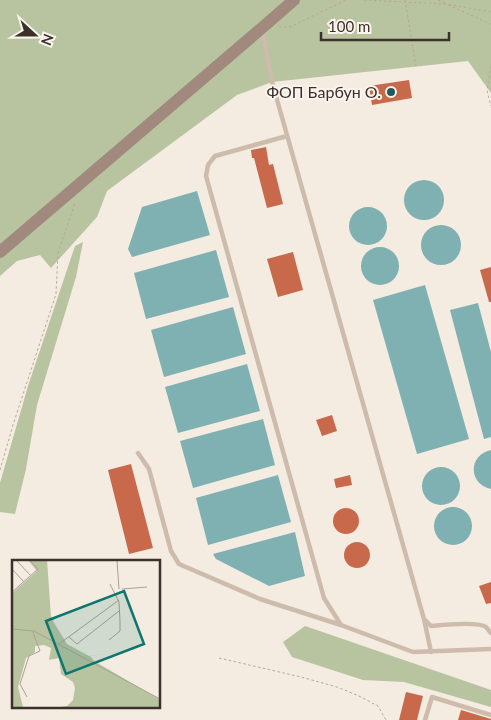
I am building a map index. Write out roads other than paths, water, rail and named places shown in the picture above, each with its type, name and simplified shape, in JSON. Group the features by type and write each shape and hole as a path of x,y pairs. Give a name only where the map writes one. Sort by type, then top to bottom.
{"street":[{"path":"0,252 294,0"}],"lane":[{"path":"262,28 272,82 424,619 431,652"},
{"path":"287,136 215,156 208,165 206,176 324,598 341,625"},
{"path":"138,453 149,469 171,551 179,564 260,599 341,625 413,652 491,649"},
{"path":"424,619 431,626 480,624 486,627 491,634"},
{"path":"425,720 432,697 491,715"}],"water":[{"path":"424,180 435,183 441,189 444,200 441,211 435,217 424,220 413,217 407,211 404,200 407,189 413,183"},
{"path":"197,191 210,235 132,257 128,249 142,207"},
{"path":"368,207 381,213 387,226 381,239 368,245 355,239 349,226 355,213"},
{"path":"441,225 452,228 458,234 461,245 458,256 452,262 441,265 430,262 424,256 421,245 424,234 430,228"},
{"path":"380,247 393,253 399,266 393,279 380,285 367,279 361,266 367,253"},
{"path":"216,250 229,297 146,319 134,273"},
{"path":"425,285 469,439 417,454 373,300"},
{"path":"478,303 491,352 491,437 484,439 450,310"},
{"path":"233,307 246,354 164,377 151,330"},
{"path":"247,364 260,411 178,433 165,387"},
{"path":"263,419 275,465 193,488 180,441"},
{"path":"491,450 491,489 478,482 474,470 478,458 483,453"},
{"path":"441,467 454,473 460,486 454,499 441,505 428,499 422,486 428,473"},
{"path":"278,475 291,522 208,545 196,498"},
{"path":"453,507 466,513 472,526 466,539 453,545 440,539 434,526 440,513"},
{"path":"295,532 305,576 269,586 216,559 213,554"}],"place":[{"name":"ФОП Барбун О.","path":"391,92"}]}
